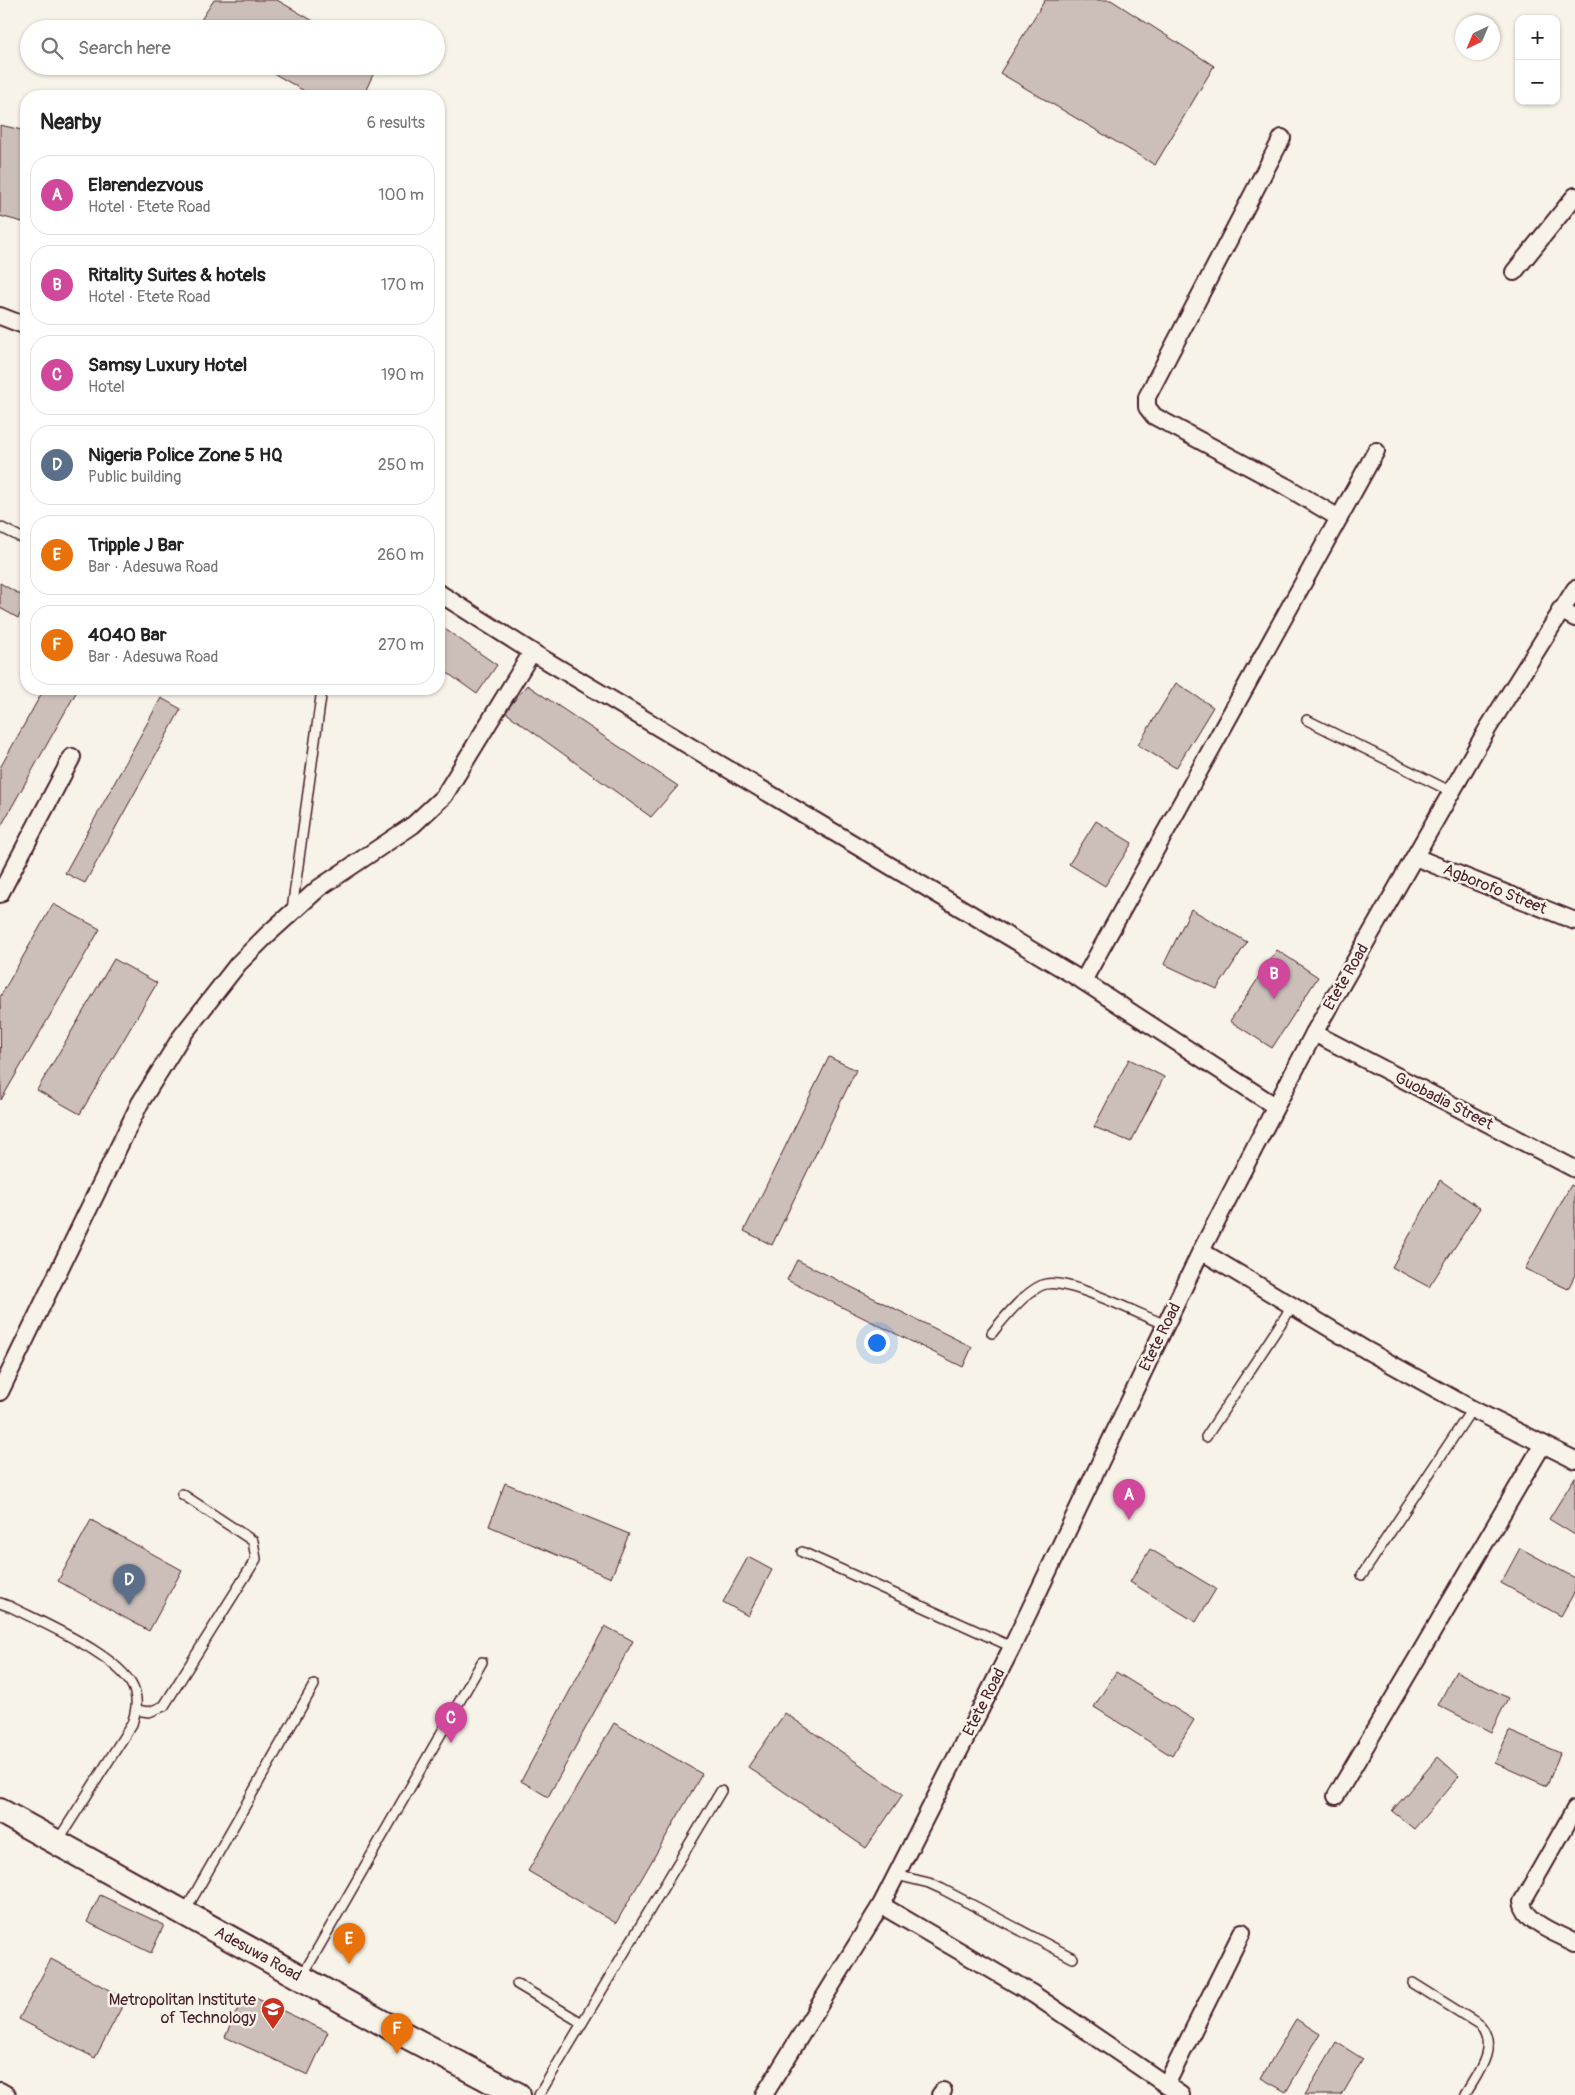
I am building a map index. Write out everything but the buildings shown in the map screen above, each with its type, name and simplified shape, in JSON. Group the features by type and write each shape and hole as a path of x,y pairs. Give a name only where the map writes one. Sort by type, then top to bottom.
{"street":[{"path":"1282,138 1148,397 1147,407 1154,416 1285,486 1339,518"},
{"path":"1514,272 1575,196"},
{"path":"0,316 20,324"},
{"path":"1083,981 1376,451"},
{"name":"Etete Road","path":"764,2095 881,1905 1012,1647 1202,1251 1314,1033 1452,792 1560,610 1575,589"},
{"path":"445,597 532,652 1083,981 1275,1106"},
{"path":"1560,610 1575,618"},
{"path":"0,1392 6,1368 140,1103 182,1037 238,964 319,888 413,825 444,796 532,652"},
{"path":"0,894 72,757"},
{"name":"Agborofo Street","path":"1416,857 1575,921"},
{"name":"Guobadia Street","path":"1314,1033 1575,1169"},
{"path":"1202,1251 1366,1350 1472,1409 1575,1460"},
{"path":"1336,1796 1543,1444"},
{"path":"1575,1808 1522,1902 1524,1912 1534,1920 1575,1943"},
{"name":"Adesuwa Road","path":"0,1811 301,1978 518,2095"},
{"path":"881,1905 1032,1994 1181,2095"},
{"path":"1166,2085 1242,1932"},
{"path":"0,2091 7,2095"}],"lane":[{"path":"0,527 20,537"},
{"path":"292,913 321,695"},
{"path":"1307,720 1452,792"},
{"path":"992,1333 1032,1291 1045,1284 1074,1287 1166,1326"},
{"path":"1206,1438 1293,1305"},
{"path":"1362,1575 1472,1409"},
{"path":"136,1710 149,1712 164,1706 256,1559 253,1541 182,1494"},
{"path":"802,1552 1012,1647"},
{"path":"0,1603 103,1656 123,1671 135,1693 136,1710 132,1724 57,1843"},
{"path":"301,1978 482,1662"},
{"path":"184,1913 314,1685"},
{"path":"539,2095 721,1791"},
{"path":"896,1875 929,1883 942,1889 1073,1958"},
{"path":"1414,1983 1480,2025 1487,2034 1487,2054 1465,2095"},
{"path":"517,1984 582,2023"}],"place":[{"name":"Ritality Suites & hotels","path":"1274,999"},
{"name":"Elarendezvous","path":"1129,1520"},
{"name":"Nigeria Police Zone 5 HQ","path":"129,1605"},
{"name":"Samsy Luxury Hotel","path":"451,1743"},
{"name":"Tripple J Bar","path":"349,1964"},
{"name":"Metropolitan Institute of Technology","path":"273,2030"},
{"name":"4040 Bar","path":"397,2054"}]}
